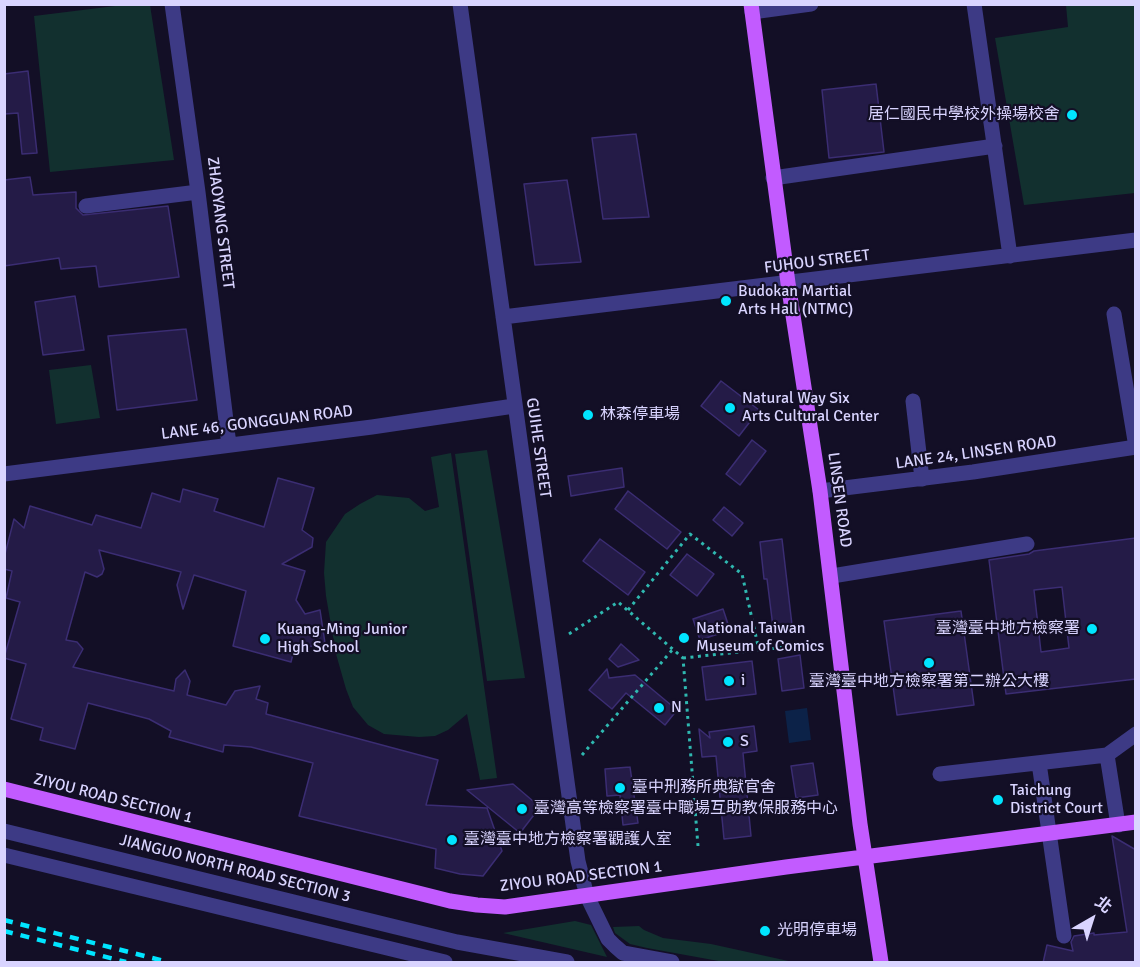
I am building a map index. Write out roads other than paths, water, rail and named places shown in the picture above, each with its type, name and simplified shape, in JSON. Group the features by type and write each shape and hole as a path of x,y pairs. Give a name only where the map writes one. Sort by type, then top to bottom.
{"main road":[{"name":"LINSEN ROAD","path":"752,8 773,178 820,491 881,963"},
{"name":"ZIYOU ROAD SECTION 1","path":"4,789 358,878 477,906 505,907 786,867 1136,822"}],"street":[{"name":"ZHAOYANG STREET","path":"172,4 229,445"},
{"name":"GUIHE STREET","path":"460,4 578,861 587,896 608,939 623,953 672,963"},
{"path":"752,8 811,4"},
{"path":"974,4 1010,255"},
{"path":"773,178 995,146"},
{"path":"86,206 198,192"},
{"name":"FUHOU STREET","path":"503,317 1136,240"},
{"path":"1114,314 1129,358 1136,447"},
{"path":"913,401 922,479"},
{"name":"LANE 46, GONGGUAN ROAD","path":"4,474 514,406"},
{"name":"LANE 24, LINSEN ROAD","path":"820,491 922,479 1136,447"},
{"path":"831,576 1027,544"},
{"path":"940,774 1107,755 1136,734"},
{"path":"1107,755 1118,825"},
{"path":"1039,763 1064,936"},
{"path":"4,831 457,942 567,963"},
{"path":"4,855 445,963"}],"water":[{"path":"807,708 811,740 789,743 785,711"}],"railway":[{"path":"4,920 168,962"},
{"path":"4,931 126,962"}],"place":[{"name":"居仁國民中學校外操場校舍","path":"1072,115"},
{"name":"Budokan Martial Arts Hall (NTMC)","path":"726,301"},
{"name":"Natural Way Six Arts Cultural Center","path":"730,408"},
{"name":"林森停車場","path":"588,415"},
{"name":"臺灣臺中地方檢察署","path":"1092,629"},
{"name":"National Taiwan Museum of Comics","path":"684,638"},
{"name":"Kuang-Ming Junior High School","path":"265,639"},
{"name":"臺灣臺中地方檢察署第二辦公大樓","path":"929,663"},
{"name":"i","path":"729,681"},
{"name":"N","path":"659,708"},
{"name":"S","path":"728,742"},
{"name":"臺中刑務所典獄官舍","path":"620,788"},
{"name":"Taichung District Court","path":"998,800"},
{"name":"臺灣高等檢察署臺中職場互助教保服務中心","path":"522,809"},
{"name":"臺灣臺中地方檢察署觀護人室","path":"452,840"},
{"name":"光明停車場","path":"765,931"}]}
